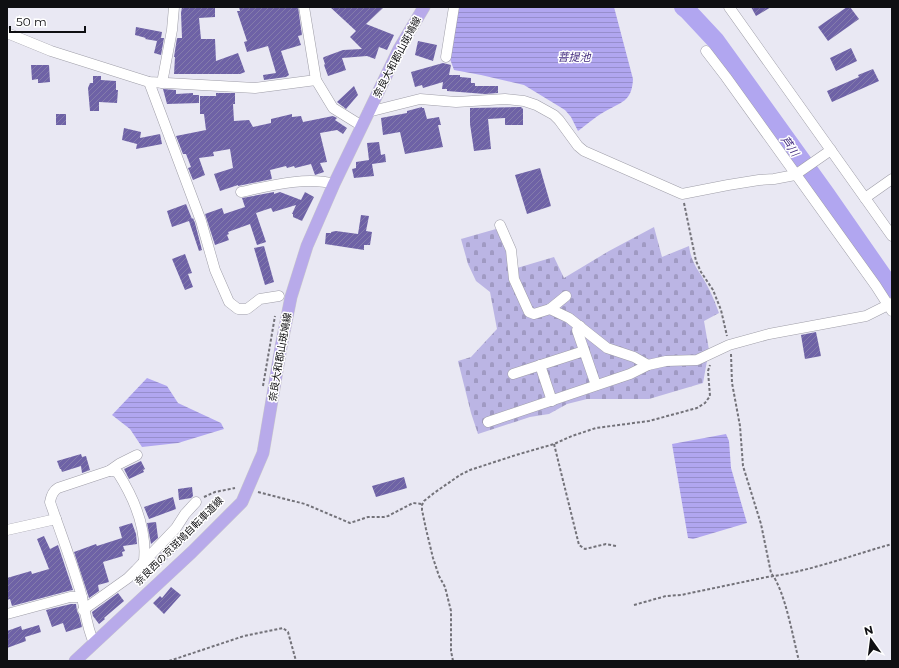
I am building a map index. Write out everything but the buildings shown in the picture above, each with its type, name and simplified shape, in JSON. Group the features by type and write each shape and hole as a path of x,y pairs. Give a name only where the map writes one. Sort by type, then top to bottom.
{"main road":[{"name":"奈良大和郡山斑鳩線","path":"75,661 192,552 242,502 263,452 280,347 291,297 307,246 368,112 399,49 424,7"}],"street":[{"path":"162,83 171,36 174,7"},
{"path":"304,7 316,80 333,108 362,126"},
{"path":"446,57 454,7"},
{"path":"729,7 892,236"},
{"path":"7,33 57,53 149,82 255,88 316,80"},
{"path":"488,422 630,374 648,365 666,361 697,360 729,345 750,339 790,329 866,316 891,307 706,51"},
{"path":"149,82 201,221 215,270 229,302 238,309 246,309 260,299 279,296"},
{"path":"368,112 407,102 430,99 456,102 505,99 524,101 536,105 554,115 584,152 682,194 728,185 795,175 831,150"},
{"path":"865,198 892,179"},
{"path":"242,192 282,184 328,182 334,184"},
{"path":"500,225 510,250 514,279 529,312 534,314 550,309 566,296"},
{"path":"550,309 569,318 608,348 634,357 648,365"},
{"path":"580,326 577,330 596,386"},
{"path":"513,374 584,351"},
{"path":"540,365 552,401"},
{"path":"94,643 84,610 82,597 50,502 52,494 55,490 63,485 109,471 137,455"},
{"path":"109,471 118,473 140,516 145,549 144,561"},
{"path":"84,610 128,578 176,528 185,514 196,502"},
{"path":"7,530 56,518"},
{"path":"7,614 70,597 82,597"}],"path":[{"path":"682,194 696,261 701,272 713,290 721,310 732,364 732,383 740,426 743,466 761,524 771,573 776,579 799,661"},
{"path":"422,505 434,493 470,470 554,444 596,428 649,420 702,406 710,396 708,371 710,364 718,350"},
{"path":"554,444 579,544 585,549 606,544 616,546"},
{"path":"237,492 240,486"},
{"path":"196,502 214,492 234,488"},
{"path":"255,492 304,504 350,523 368,517 388,516 413,503 422,505"},
{"path":"422,505 423,516 438,576 445,587 452,611 451,651 453,661"},
{"path":"634,604 666,596 681,595 817,566 892,544"},
{"path":"169,661 244,636 283,628 288,632 296,661"}],"green space":[{"path":"503,227 517,268 554,257 564,278 609,251 654,227 662,257 689,246 692,259 709,289 719,313 704,321 709,350 703,383 649,399 587,399 567,404 549,414 530,417 478,434 471,413 458,361 471,357 497,329 490,292 476,281 468,264 461,239"}],"water":[{"name":"菩提池","path":"458,7 614,7 633,79 628,97 578,131 571,117 565,110 524,85 454,70 450,59"},
{"path":"147,378 167,386 178,403 221,423 224,429 178,443 142,447 130,429 112,415"},
{"path":"726,434 729,441 731,468 747,523 693,539 688,538 672,444"}],"waterway":[{"name":"芦川","path":"683,7 716,41 892,289"}]}
